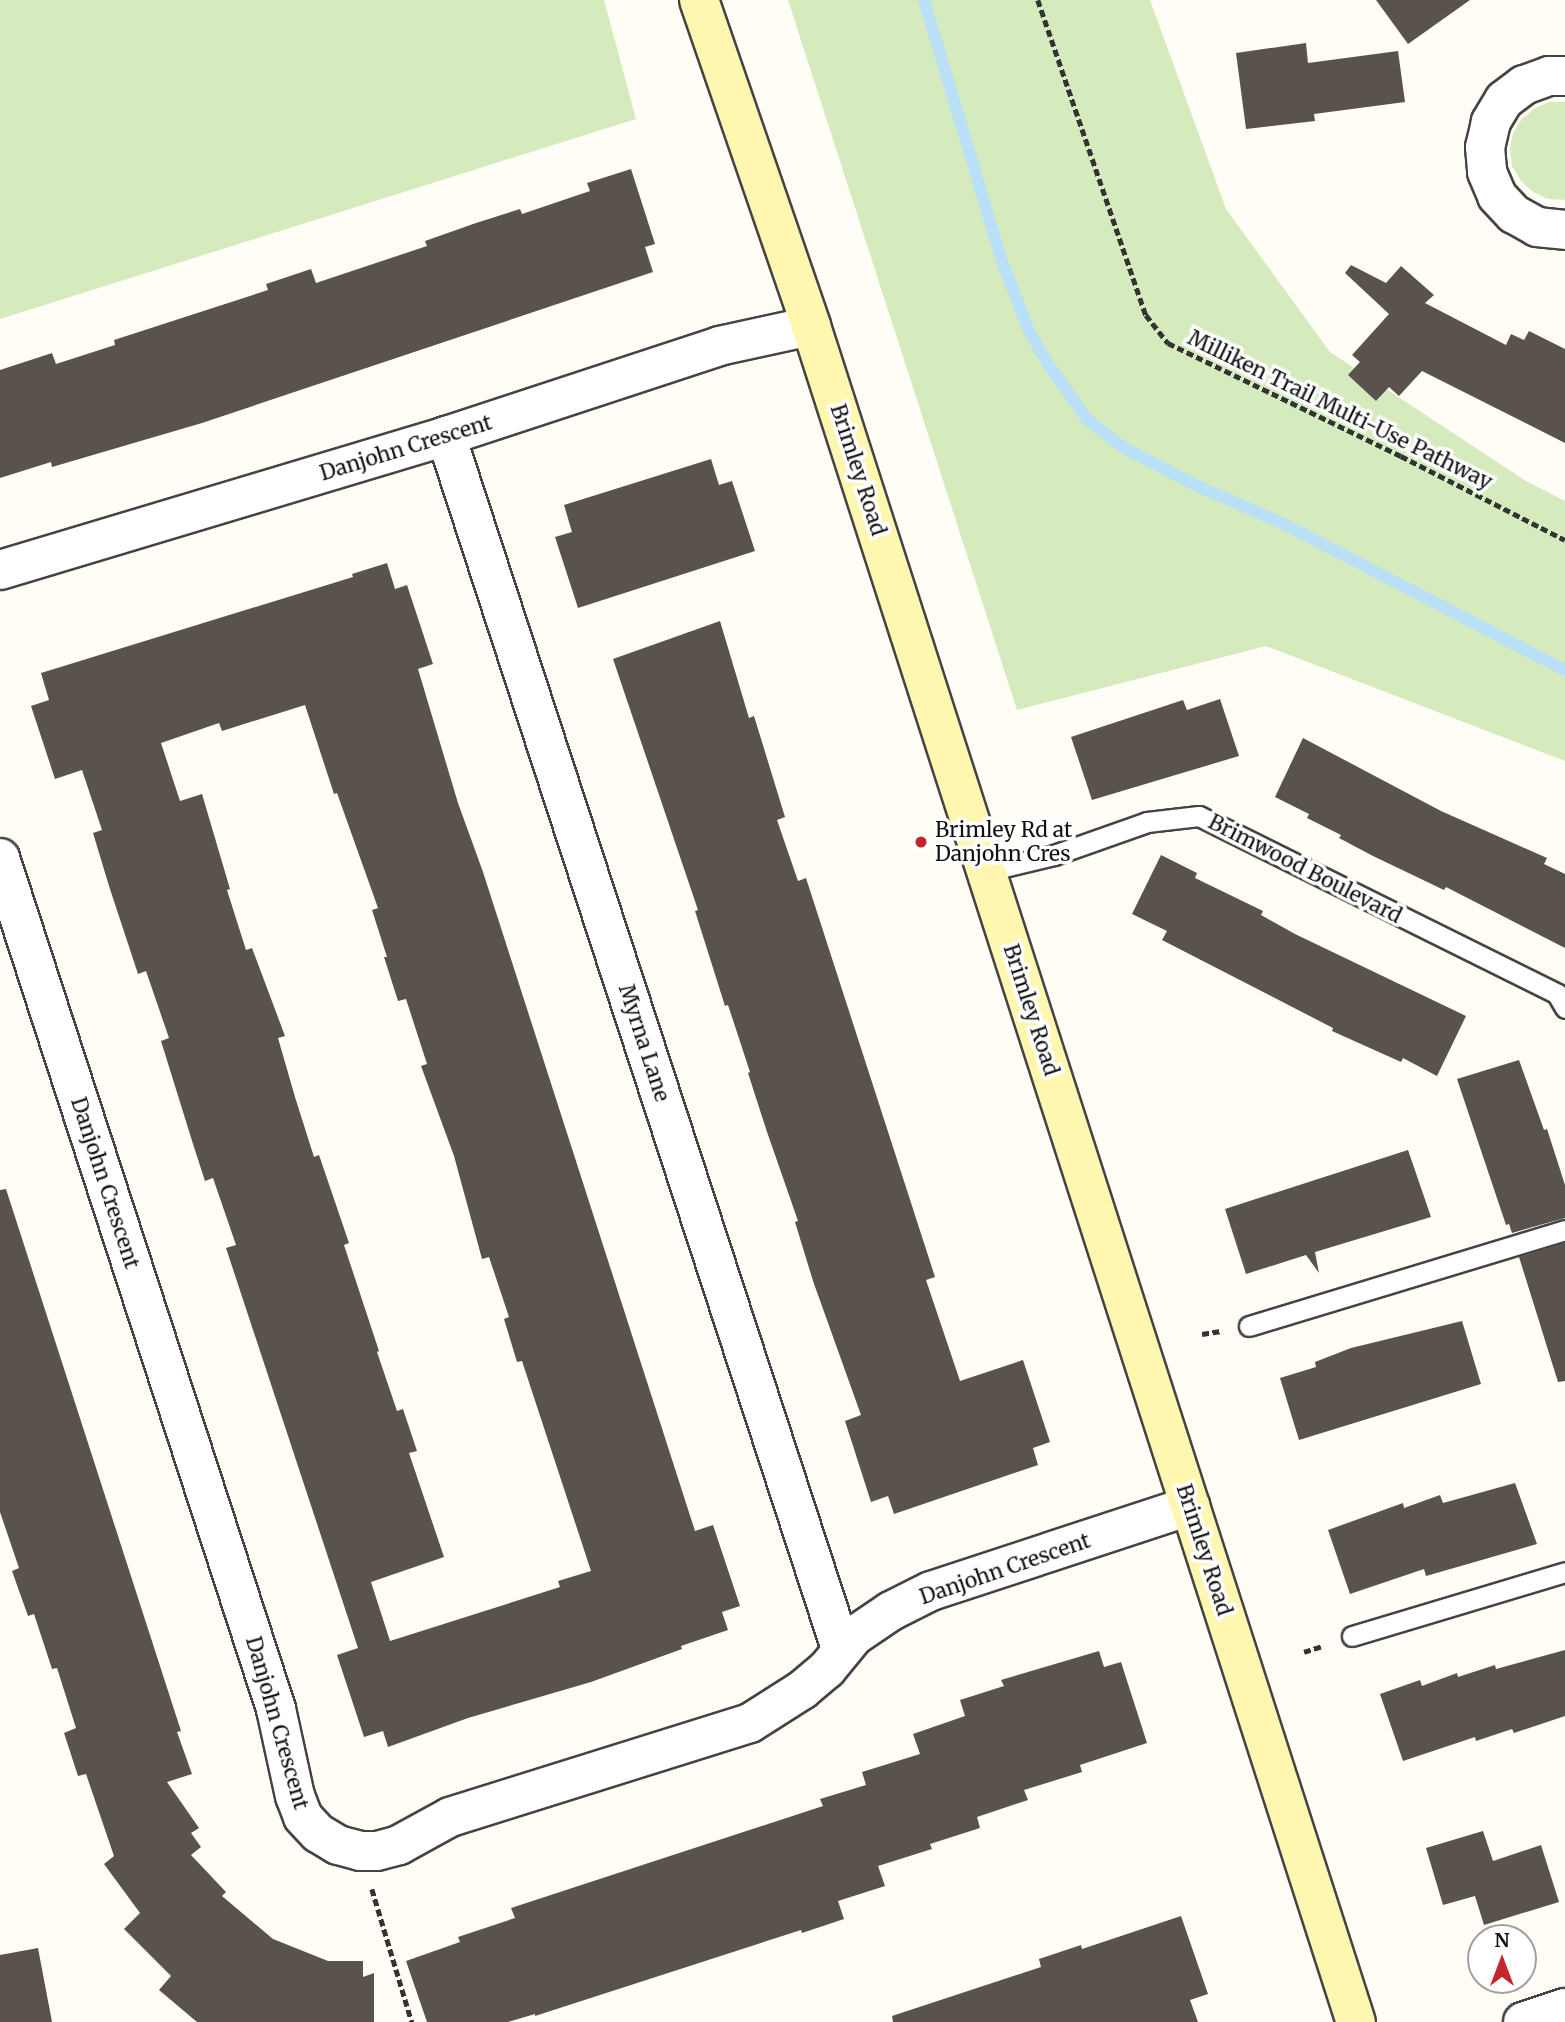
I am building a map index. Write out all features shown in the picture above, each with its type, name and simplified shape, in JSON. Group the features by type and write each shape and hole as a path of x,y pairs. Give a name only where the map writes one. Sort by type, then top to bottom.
{"main road":[{"name":"Brimley Road","path":"699,0 811,326 1356,2022"}],"street":[{"path":"1565,76 1549,76 1524,85 1504,100 1491,122 1485,147 1487,172 1497,196 1537,227 1565,230"},
{"name":"Danjohn Crescent","path":"0,570 446,436 719,346 811,326"},
{"name":"Myrna Lane","path":"446,436 841,1649"},
{"name":"Danjohn Crescent","path":"0,858 276,1709 295,1796 303,1816 318,1833 338,1845 360,1852 377,1852 399,1845 450,1816 750,1723 802,1690 827,1669 841,1649 891,1611 931,1591 1190,1506"},
{"path":"1523,2022 1565,2008"}],"lane":[{"name":"Brimwood Boulevard","path":"987,871 1054,855 1147,822 1199,816 1557,994 1565,1008"},
{"path":"1249,1325 1565,1230"},
{"path":"1352,1636 1565,1572"}],"path":[{"name":"Milliken Trail Multi-Use Pathway","path":"1038,0 1146,315 1168,343 1401,456 1565,540"},
{"path":"360,1852 412,2022"}],"green space":[{"path":"0,0 604,0 636,119 0,319"},
{"path":"788,0 1150,0 1226,209 1330,352 1526,481 1565,501 1565,761 1266,646 1017,710"},
{"path":"1549,102 1565,102 1565,200 1548,199 1533,192 1521,181 1512,166 1510,149 1513,133 1522,119 1535,108"}],"building":[{"path":"1376,0 1470,0 1408,44"},
{"path":"1306,43 1308,63 1398,51 1405,102 1314,114 1315,121 1246,129 1236,53"},
{"path":"631,169 655,244 645,247 653,272 202,423 52,467 51,462 0,478 0,370 52,353 56,364 115,345 114,340 268,290 266,284 311,269 316,283 427,246 425,241 476,223 520,209 522,214 590,191 587,183"},
{"path":"1351,265 1386,283 1401,266 1434,295 1425,303 1506,345 1511,334 1524,340 1529,331 1565,349 1565,443 1422,371 1399,396 1389,387 1376,401 1348,375 1360,362 1352,355 1389,314 1345,273"},
{"path":"711,459 719,485 732,481 755,551 578,608 555,537 572,532 564,505"},
{"path":"387,563 395,589 407,585 433,664 418,669 458,803 483,872 695,1531 713,1525 740,1606 722,1612 728,1630 681,1646 682,1649 591,1682 468,1718 388,1747 383,1731 364,1737 337,1655 358,1648 226,1248 236,1245 213,1178 205,1181 161,1041 169,1038 146,971 138,974 109,886 93,833 102,830 82,770 55,779 31,706 49,700 41,673 353,577 352,574","holes":["305,705 334,794 337,793 378,908 372,910 398,1001 406,999 427,1064 421,1066 454,1156 482,1259 489,1257 509,1317 504,1319 517,1362 522,1361 591,1571 558,1581 560,1587 390,1641 371,1582 444,1557 409,1453 417,1451 403,1409 397,1411 377,1352 379,1351 344,1245 349,1243 319,1155 314,1157 295,1097 278,1038 285,1036 252,948 246,950 202,794 180,801 161,743 219,723 222,731"]},
{"path":"720,621 749,718 754,716 785,817 777,820 798,881 806,878 935,1277 926,1280 960,1381 1023,1360 1050,1442 1033,1448 1038,1465 894,1514 888,1496 871,1502 845,1421 861,1415 813,1281 795,1222 798,1221 728,1005 725,1006 695,911 698,910 613,659"},
{"path":"1220,699 1239,756 1092,800 1071,737 1183,700 1187,710"},
{"path":"1303,738 1441,811 1547,858 1544,864 1565,874 1565,948 1446,887 1444,890 1373,856 1339,838 1341,835 1307,818 1309,814 1275,797"},
{"path":"1161,855 1197,873 1195,878 1263,911 1261,915 1295,934 1466,1016 1437,1076 1403,1058 1401,1062 1332,1031 1333,1028 1162,940 1167,931 1132,914"},
{"path":"1519,1060 1544,1130 1547,1129 1565,1185 1565,1218 1512,1233 1509,1224 1506,1225 1457,1079"},
{"path":"1408,1150 1431,1217 1315,1252 1319,1273 1306,1255 1246,1274 1225,1209"},
{"path":"6,1189 181,1731 177,1732 192,1774 167,1782 199,1828 191,1833 201,1847 191,1855 226,1892 222,1896 273,1939 328,1961 363,1961 363,1977 374,1973 374,2022 197,2022 159,1990 171,1976 124,1929 140,1913 104,1864 114,1856 86,1774 78,1776 64,1733 76,1728 57,1668 52,1669 34,1614 28,1616 12,1571 19,1568 0,1512 0,1190"},
{"path":"1565,1243 1565,1381 1558,1382 1519,1257"},
{"path":"1462,1321 1481,1384 1299,1440 1280,1378 1316,1367 1315,1362 1351,1348"},
{"path":"1515,1483 1537,1544 1426,1576 1424,1569 1350,1594 1328,1530 1403,1503 1404,1508 1440,1495 1443,1503"},
{"path":"1565,1650 1565,1716 1514,1733 1512,1729 1476,1741 1475,1737 1403,1761 1380,1694 1420,1680 1422,1686 1457,1673 1458,1677 1495,1665 1496,1669"},
{"path":"1099,1651 1104,1667 1121,1662 1147,1743 1080,1765 1082,1772 1024,1790 1028,1800 977,1817 980,1828 930,1844 932,1849 878,1866 885,1886 838,1901 844,1919 802,1933 801,1930 535,2016 508,2022 427,2022 406,1961 460,1942 458,1937 515,1918 511,1908 823,1806 820,1799 866,1785 862,1772 920,1754 913,1734 965,1716 960,1700 1004,1686 1001,1680"},
{"path":"1483,1831 1493,1861 1541,1845 1559,1902 1484,1924 1475,1896 1443,1905 1426,1848"},
{"path":"1181,1916 1208,1994 1190,2000 1198,2022 893,2022 892,2016 1041,1967 1039,1959 1081,1945 1082,1949"},
{"path":"38,1948 52,2022 0,2022 0,1955"}],"waterway":[{"path":"924,0 1002,261 1029,331 1048,364 1087,419 1124,448 1200,487 1286,525 1565,670"}],"place":[{"name":"Brimley Rd at Danjohn Cres","path":"921,842"}]}
